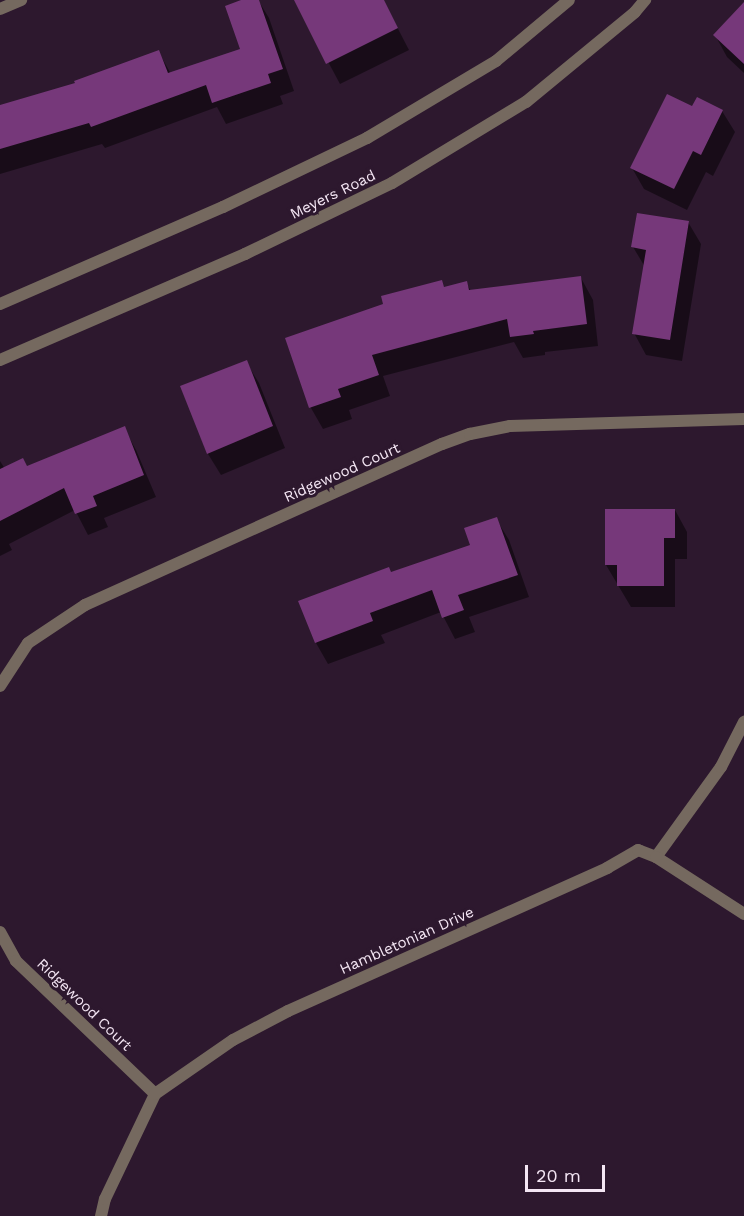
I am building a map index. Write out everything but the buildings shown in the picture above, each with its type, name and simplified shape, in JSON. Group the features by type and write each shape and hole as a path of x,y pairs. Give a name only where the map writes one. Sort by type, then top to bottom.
{"street":[{"path":"0,9 21,0"},
{"path":"0,304 224,207 367,138 496,61 569,0"},
{"name":"Meyers Road","path":"0,360 245,254 392,183 526,102 635,12 645,0"},
{"name":"Ridgewood Court","path":"0,686 28,643 85,605 442,444 471,434 510,426 744,419"},
{"path":"744,722 720,767 656,857 744,914"},
{"name":"Hambletonian Drive","path":"101,1216 105,1199 155,1094 233,1040 288,1011 607,868 638,850 656,857"},
{"name":"Ridgewood Court","path":"0,932 16,961 155,1094"}]}
